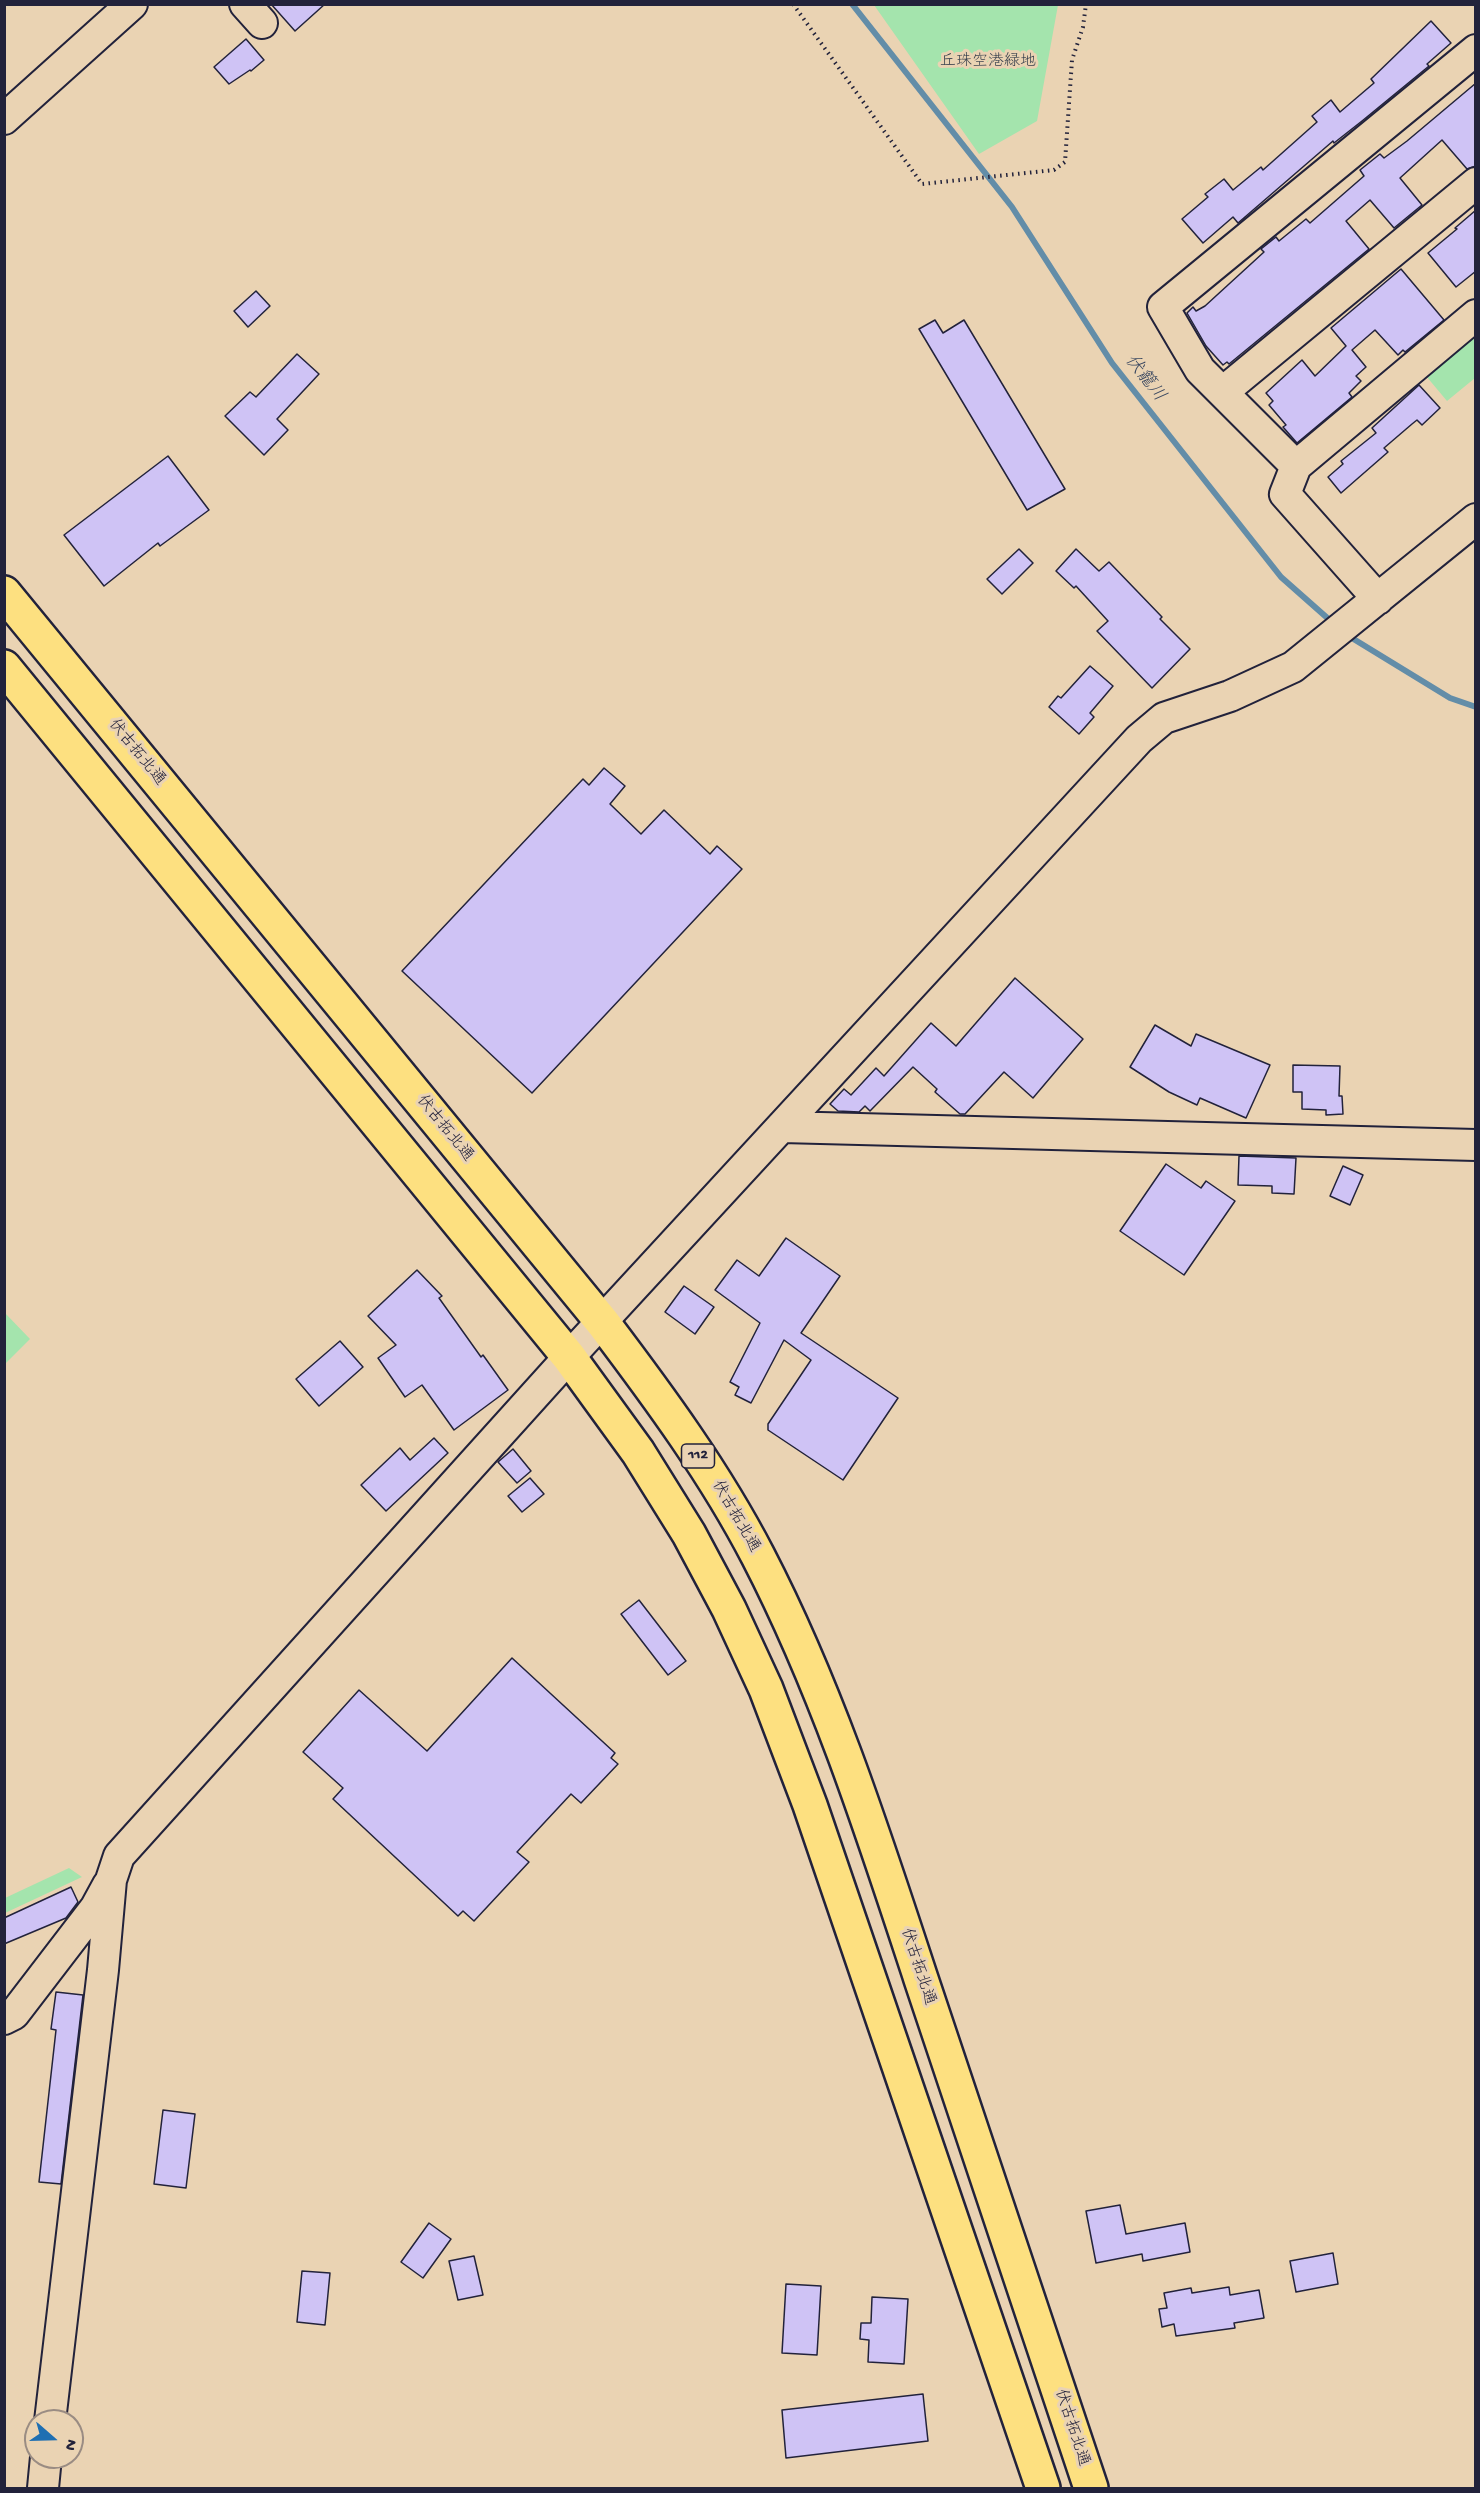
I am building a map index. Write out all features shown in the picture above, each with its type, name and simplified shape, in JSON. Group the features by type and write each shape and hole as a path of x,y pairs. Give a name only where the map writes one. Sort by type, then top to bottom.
{"main road":[{"name":"伏古拓北通","path":"4,593 603,1323 659,1398 714,1480 758,1555 799,1641 834,1726 883,1864 1091,2488"},
{"path":"4,667 569,1357 638,1452 689,1534 729,1609 766,1689 810,1805 1043,2488"}],"street":[{"path":"4,119 132,4"},
{"path":"1296,466 1224,391 1200,370 1163,308 1476,50"},
{"path":"1224,391 1476,183"},
{"path":"1373,603 1285,494 1296,466 1476,315"},
{"path":"51,2409 103,1970 111,1880 118,1856 569,1357 603,1323 1138,739 1164,718 1230,696 1293,667 1476,519"},
{"path":"782,1127 1476,1145"},
{"path":"4,2019 14,2014 96,1907 111,1880"},
{"path":"43,2488 45,2469"}],"path":[{"path":"793,4 922,184 1054,170 1065,162 1072,60 1083,27 1086,4"}],"green space":[{"name":"丘珠空港緑地","path":"874,5 1058,5 1037,121 979,154"},
{"path":"1475,326 1475,378 1447,401 1421,370"},
{"path":"5,1313 30,1339 5,1364"},
{"path":"69,1868 82,1877 5,1913 5,1898"}],"building":[{"path":"271,4 325,4 295,31"},
{"path":"1431,21 1451,43 1427,64 1429,66 1334,143 1333,141 1238,223 1233,217 1203,243 1182,219 1208,197 1205,194 1224,179 1233,190 1261,167 1263,170 1317,122 1312,116 1331,100 1340,112 1374,83 1371,79"},
{"path":"246,39 264,60 229,84 214,67"},
{"path":"1476,83 1476,166 1467,169 1442,140 1400,178 1422,205 1394,228 1370,200 1346,221 1369,249 1229,364 1227,362 1223,365 1206,346 1187,313 1193,307 1196,311 1205,306 1264,252 1261,249 1276,237 1279,241 1306,219 1310,223 1364,176 1360,170 1380,154 1384,158 1407,141"},
{"path":"1476,210 1476,271 1456,287 1428,253"},
{"path":"1401,269 1444,320 1405,352 1403,350 1398,355 1375,330 1352,350 1366,367 1356,376 1361,381 1349,393 1352,397 1297,443 1283,427 1286,425 1269,405 1273,401 1266,393 1302,360 1315,376 1346,346 1331,328"},
{"path":"256,291 270,306 248,327 234,311"},
{"path":"935,320 943,333 964,320 1065,489 1027,510 919,329"},
{"path":"297,354 319,374 277,419 288,430 264,455 225,416 250,392 256,397"},
{"path":"1419,385 1440,408 1422,425 1417,420 1384,448 1388,452 1341,493 1328,477 1343,464 1341,461 1376,433 1372,428"},
{"path":"168,456 209,510 160,546 158,543 104,586 64,535"},
{"path":"1019,549 1033,563 1002,594 987,579"},
{"path":"1076,549 1099,571 1109,562 1190,649 1152,688 1097,631 1108,621 1076,586 1074,588 1056,571"},
{"path":"1090,666 1113,686 1090,713 1094,717 1079,734 1049,707 1058,696 1061,698"},
{"path":"604,768 625,786 610,804 641,834 664,810 710,854 717,846 742,869 532,1093 402,971 583,779 589,785"},
{"path":"1015,978 1083,1039 1033,1098 1004,1072 965,1114 960,1114 935,1092 937,1089 913,1067 870,1111 865,1106 859,1112 838,1111 830,1104 844,1089 851,1095 876,1068 884,1076 931,1023 956,1046"},
{"path":"1155,1025 1191,1046 1196,1034 1270,1065 1246,1118 1200,1098 1197,1105 1169,1092 1130,1067"},
{"path":"1293,1065 1340,1066 1339,1096 1342,1096 1343,1114 1326,1115 1326,1110 1302,1109 1302,1092 1293,1092"},
{"path":"1239,1156 1296,1158 1294,1194 1272,1193 1272,1186 1238,1185"},
{"path":"1166,1164 1201,1188 1206,1181 1235,1201 1184,1275 1120,1231"},
{"path":"1343,1166 1363,1175 1350,1205 1330,1196"},
{"path":"786,1238 840,1276 801,1333 898,1398 843,1480 768,1430 768,1424 811,1360 784,1340 751,1403 735,1395 739,1387 730,1382 760,1323 715,1290 737,1260 759,1276"},
{"path":"417,1270 442,1296 439,1298 481,1357 483,1355 508,1390 454,1430 422,1385 405,1397 378,1358 396,1345 368,1316"},
{"path":"684,1286 714,1307 695,1334 665,1312"},
{"path":"340,1341 363,1367 319,1406 296,1379"},
{"path":"434,1438 448,1453 386,1511 361,1485 400,1448 410,1460"},
{"path":"513,1449 531,1471 517,1483 498,1462"},
{"path":"530,1478 544,1494 522,1512 508,1496"},
{"path":"639,1600 686,1661 668,1675 621,1614"},
{"path":"512,1658 615,1753 611,1758 618,1764 581,1803 571,1794 517,1852 529,1862 474,1921 463,1911 458,1916 333,1799 343,1788 303,1752 359,1690 427,1751"},
{"path":"71,1887 78,1902 66,1918 4,1944 4,1918"},
{"path":"56,1992 83,1995 61,2184 39,2182 56,2030 51,2029"},
{"path":"163,2110 195,2114 186,2188 154,2184"},
{"path":"1120,2205 1126,2234 1185,2223 1190,2252 1143,2261 1142,2254 1096,2263 1086,2211"},
{"path":"429,2223 451,2239 423,2278 401,2262"},
{"path":"1333,2253 1338,2284 1296,2292 1290,2261"},
{"path":"474,2256 483,2295 458,2300 449,2261"},
{"path":"302,2271 330,2273 325,2325 297,2322"},
{"path":"786,2284 821,2286 817,2355 782,2353"},
{"path":"1229,2287 1230,2295 1259,2290 1264,2318 1234,2323 1235,2328 1176,2336 1174,2324 1162,2327 1159,2309 1167,2308 1164,2293 1191,2288 1192,2293"},
{"path":"872,2297 908,2299 904,2364 868,2362 869,2340 860,2339 861,2323 871,2323"},
{"path":"923,2394 928,2441 786,2458 782,2410"}],"waterway":[{"name":"伏籠川","path":"852,4 1012,207 1112,363 1281,577 1333,623"},
{"name":"伏籠川","path":"1347,635 1450,698 1476,707"}]}
